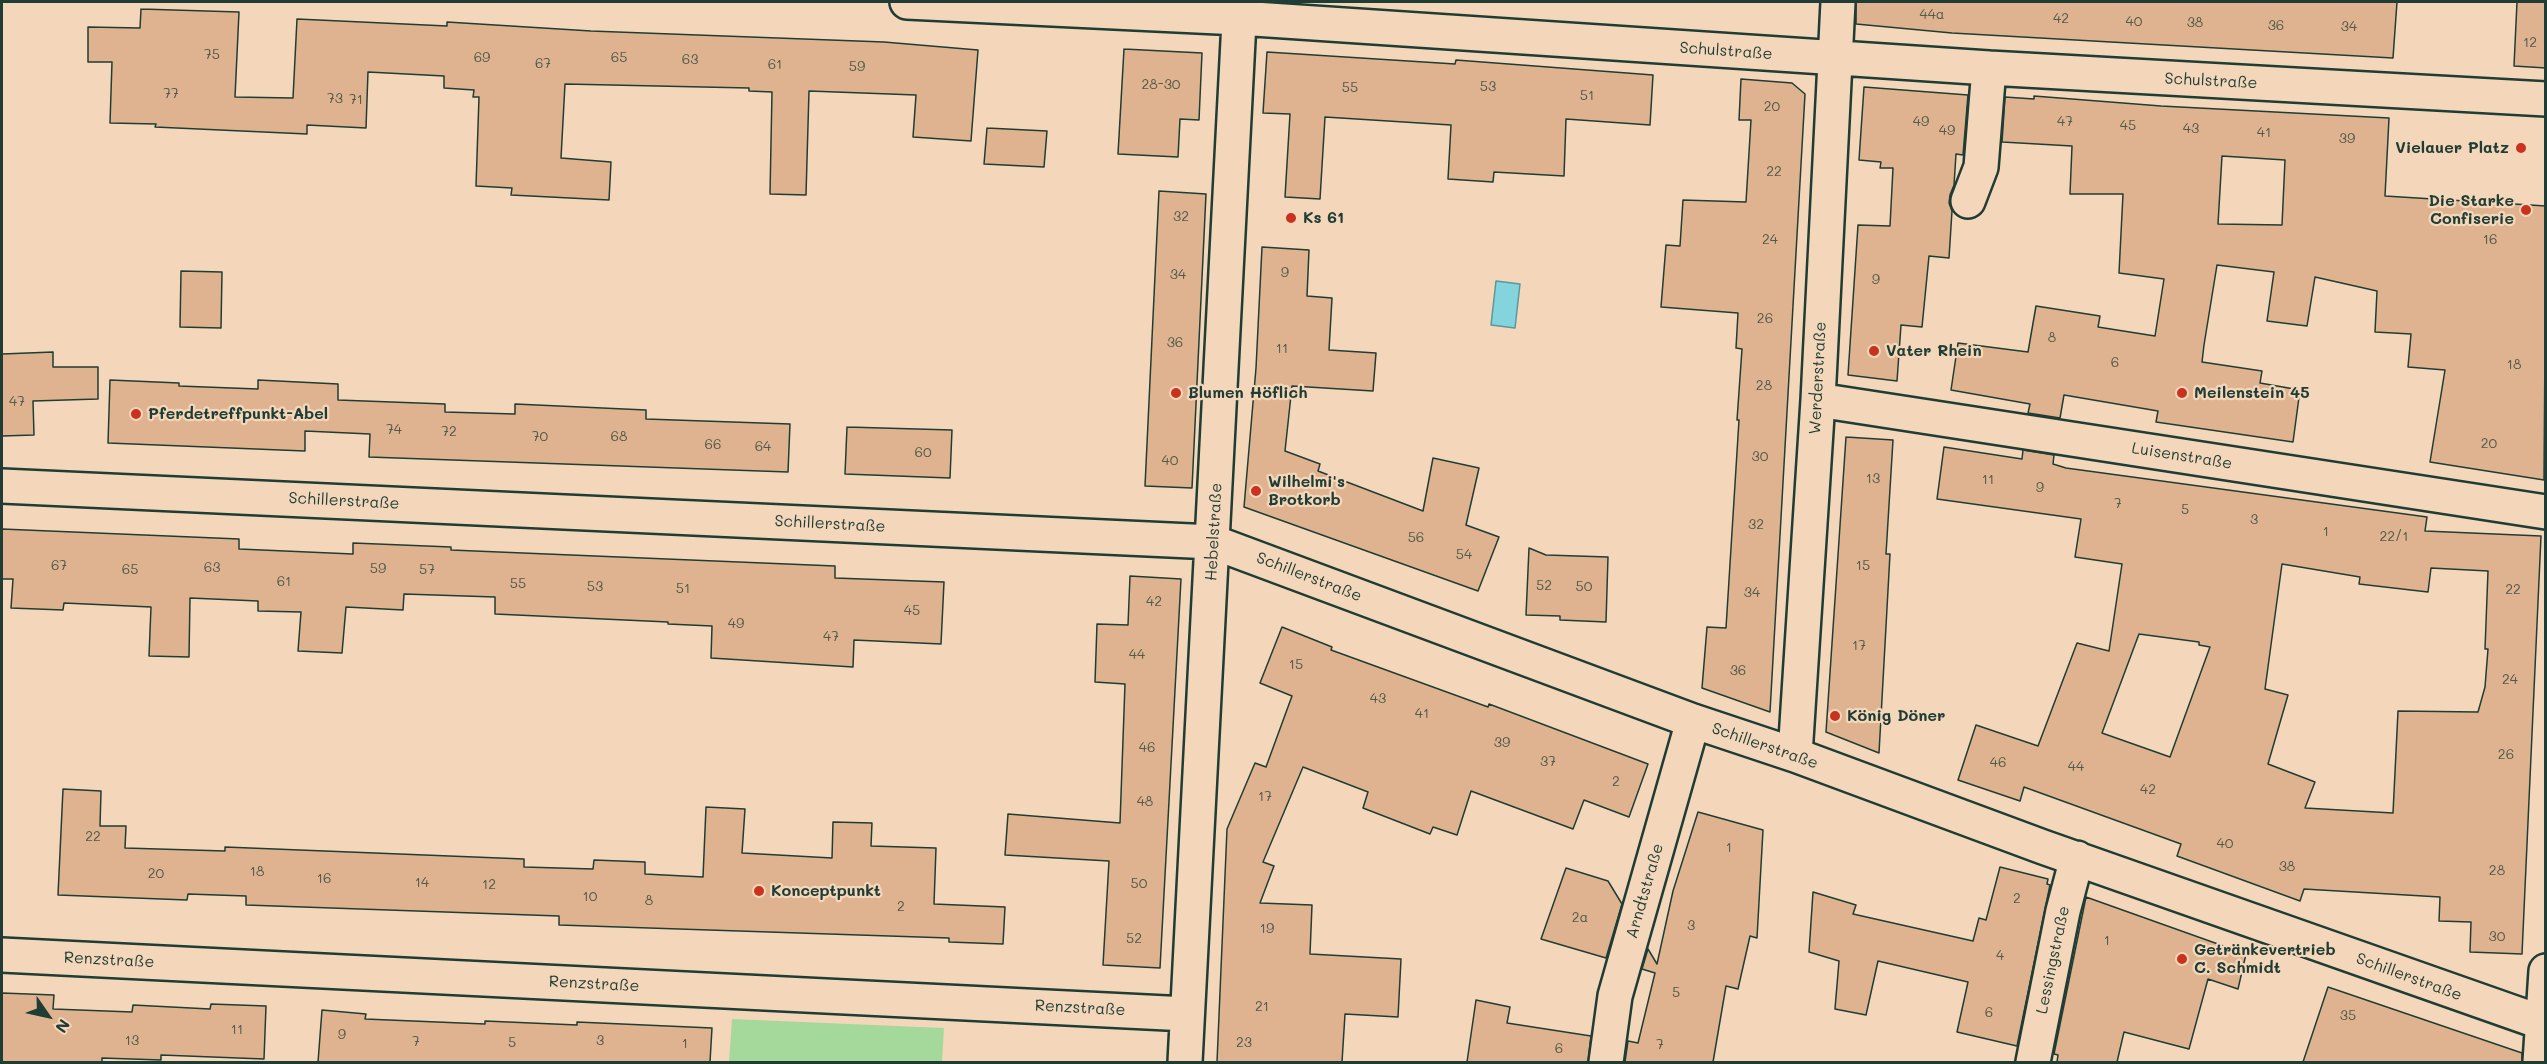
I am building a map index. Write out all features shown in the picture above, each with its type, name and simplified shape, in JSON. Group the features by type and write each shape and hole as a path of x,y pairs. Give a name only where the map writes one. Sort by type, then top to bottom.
{"street":[{"name":"Schulstraße","path":"907,2 1240,10 1834,58 2546,99"},
{"name":"Werderstraße","path":"1795,755 1818,400 1838,2"},
{"name":"Hebelstraße","path":"1185,1062 1240,10"},
{"path":"1968,201 1991,168 1989,68"},
{"name":"Luisenstraße","path":"1818,400 2546,512"},
{"name":"Schillerstraße","path":"2,486 1213,542 1693,721 1795,755 2544,1024"},
{"name":"Arndtstraße","path":"1606,1062 1615,996 1693,721"},
{"name":"Lessingstraße","path":"2033,1062 2063,911 2077,858"},
{"name":"Renzstraße","path":"2,955 1187,1014"},
{"path":"2540,1062 2546,970"}],"green space":[{"path":"732,1019 944,1028 942,1062 729,1062"}],"water":[{"path":"1496,281 1520,284 1515,328 1491,325"}],"building":[{"path":"1856,2 2397,2 2393,58 1952,33 1856,24"},
{"path":"2517,2 2546,2 2546,68 2514,66"},
{"path":"141,9 239,12 235,97 293,98 297,19 447,26 447,22 591,31 884,42 978,50 971,141 913,137 916,95 809,91 806,195 770,194 772,92 749,91 749,88 565,84 561,158 611,162 609,200 511,195 512,188 476,186 479,97 473,97 474,90 444,88 444,76 368,72 366,128 307,125 307,134 110,123 112,62 88,62 88,27 140,28"},
{"path":"1124,49 1202,53 1199,120 1180,119 1178,157 1118,154"},
{"path":"1267,52 1455,64 1456,60 1653,75 1650,125 1566,119 1564,176 1494,172 1493,182 1448,179 1451,125 1325,117 1320,199 1285,197 1290,114 1263,113"},
{"path":"1741,79 1792,83 1805,94 1770,712 1702,688 1707,627 1726,628 1742,349 1736,348 1738,313 1661,307 1666,245 1680,246 1683,200 1746,202 1751,120 1739,120"},
{"path":"1864,87 1968,95 1963,155 1956,154 1954,185 1949,203 1952,211 1949,258 1929,256 1922,327 1901,325 1897,381 1848,375 1858,225 1890,226 1893,168 1880,168 1881,162 1859,160"},
{"path":"2034,96 2161,106 2389,118 2385,196 2546,206 2544,480 2430,462 2445,370 2408,367 2411,334 2375,332 2377,291 2315,277 2307,326 2267,321 2274,272 2217,265 2204,345 2202,362 2262,371 2260,383 2300,390 2293,442 2156,422 2158,411 2064,395 2060,418 2028,413 2030,404 1951,390 1958,343 2028,352 2036,306 2100,316 2098,327 2155,336 2164,279 2119,273 2123,194 2070,194 2072,146 2002,142 2005,97 2034,99","holes":["2222,156 2285,160 2282,225 2218,224"]},
{"path":"987,128 1047,131 1044,167 984,164"},
{"path":"1159,191 1206,194 1192,488 1145,486"},
{"path":"1262,247 1309,250 1307,296 1332,298 1329,350 1376,353 1373,391 1292,386 1285,451 1320,464 1318,471 1423,511 1433,458 1479,468 1466,525 1499,537 1478,591 1244,507 1256,368"},
{"path":"181,271 222,272 221,328 180,327"},
{"path":"53,352 53,367 98,367 98,399 33,401 34,435 2,436 2,354"},
{"path":"110,380 179,383 179,386 258,389 258,380 338,384 338,400 445,404 445,412 515,414 515,404 646,410 646,419 790,424 788,472 369,457 370,434 305,431 305,451 108,443"},
{"path":"847,427 952,430 950,478 845,474"},
{"path":"1846,437 1893,440 1886,554 1890,554 1879,753 1826,732"},
{"path":"1944,447 2022,459 2023,450 2054,455 2053,464 2066,468 2427,517 2425,531 2541,536 2522,954 2470,952 2471,922 2439,921 2440,897 2304,889 2300,901 2177,856 2181,844 2024,787 2020,801 1958,780 1976,725 2038,746 2077,643 2109,651 2122,564 2075,557 2081,519 1937,499","holes":["2282,564 2360,577 2359,584 2428,592 2431,568 2488,571 2485,649 2488,649 2485,687 2478,712 2398,711 2393,813 2305,808 2315,782 2268,764 2288,695 2265,689","2139,634 2199,642 2199,645 2210,647 2170,757 2102,733"]},
{"path":"2,529 239,539 239,549 353,554 353,543 451,547 451,550 835,566 835,578 944,582 941,644 854,640 853,667 711,658 712,626 495,614 495,597 404,594 403,610 346,607 342,653 298,651 301,612 258,611 258,601 190,598 189,657 149,656 151,607 64,603 63,610 11,608 13,579 2,579"},
{"path":"1529,548 1546,555 1608,557 1606,622 1560,620 1560,616 1526,615"},
{"path":"1130,576 1181,579 1160,968 1103,965 1109,861 1005,855 1008,814 1120,823 1125,684 1095,682 1097,624 1128,625"},
{"path":"1282,627 1332,647 1331,650 1488,707 1489,704 1648,764 1629,817 1584,800 1573,829 1471,791 1457,835 1433,827 1430,834 1363,808 1368,792 1303,767 1263,862 1274,866 1260,903 1312,905 1310,954 1401,959 1398,1017 1345,1014 1342,1062 1217,1062 1227,829 1255,763 1266,767 1292,696 1260,683"},
{"path":"63,789 101,791 100,826 126,826 125,848 225,851 225,847 524,859 524,867 593,869 594,860 645,862 645,874 703,877 706,807 745,809 742,853 832,858 833,822 872,823 871,846 936,848 934,904 1005,907 1003,944 949,942 949,938 559,925 559,916 246,905 246,896 188,894 187,900 58,895"},
{"path":"1698,812 1763,830 1757,938 1750,936 1738,989 1726,986 1713,1062 1625,1062 1628,1041 1638,1043 1655,973 1642,969 1648,949 1657,964 1673,891"},
{"path":"2000,867 2048,879 2047,884 2050,885 2017,1046 1957,1032 1968,982 1878,961 1866,1015 1835,1009 1839,961 1809,952 1813,892 1856,905 1853,914 1973,941 1979,918 1986,920"},
{"path":"1566,868 1608,881 1622,904 1606,958 1541,939"},
{"path":"2086,897 2246,954 2238,989 2208,979 2189,1049 2124,1032 2117,1062 2057,1062 2058,1055 2054,1054"},
{"path":"2328,987 2522,1053 2522,1062 2303,1062"},
{"path":"2,993 54,995 53,1009 132,1012 133,1005 210,1009 211,1004 266,1006 264,1059 161,1055 161,1060 102,1058 102,1062 2,1062"},
{"path":"1476,1000 1510,1007 1507,1023 1591,1036 1588,1062 1467,1062"},
{"path":"322,1010 366,1014 365,1019 485,1024 485,1021 577,1025 577,1022 712,1028 710,1062 318,1062"}],"place":[{"name":"Vielauer Platz","path":"2521,148"},
{"name":"Die Starke Confiserie","path":"2526,210"},
{"name":"Ks 61","path":"1291,218"},
{"name":"Vater Rhein","path":"1874,351"},
{"name":"Blumen Höflich","path":"1176,393"},
{"name":"Meilenstein 45","path":"2182,393"},
{"name":"Pferdetreffpunkt-Abel","path":"136,414"},
{"name":"Wilhelmi's Brotkorb","path":"1256,491"},
{"name":"König Döner","path":"1835,716"},
{"name":"Konceptpunkt","path":"759,891"},
{"name":"Getränkevertrieb C. Schmidt","path":"2182,959"}]}
